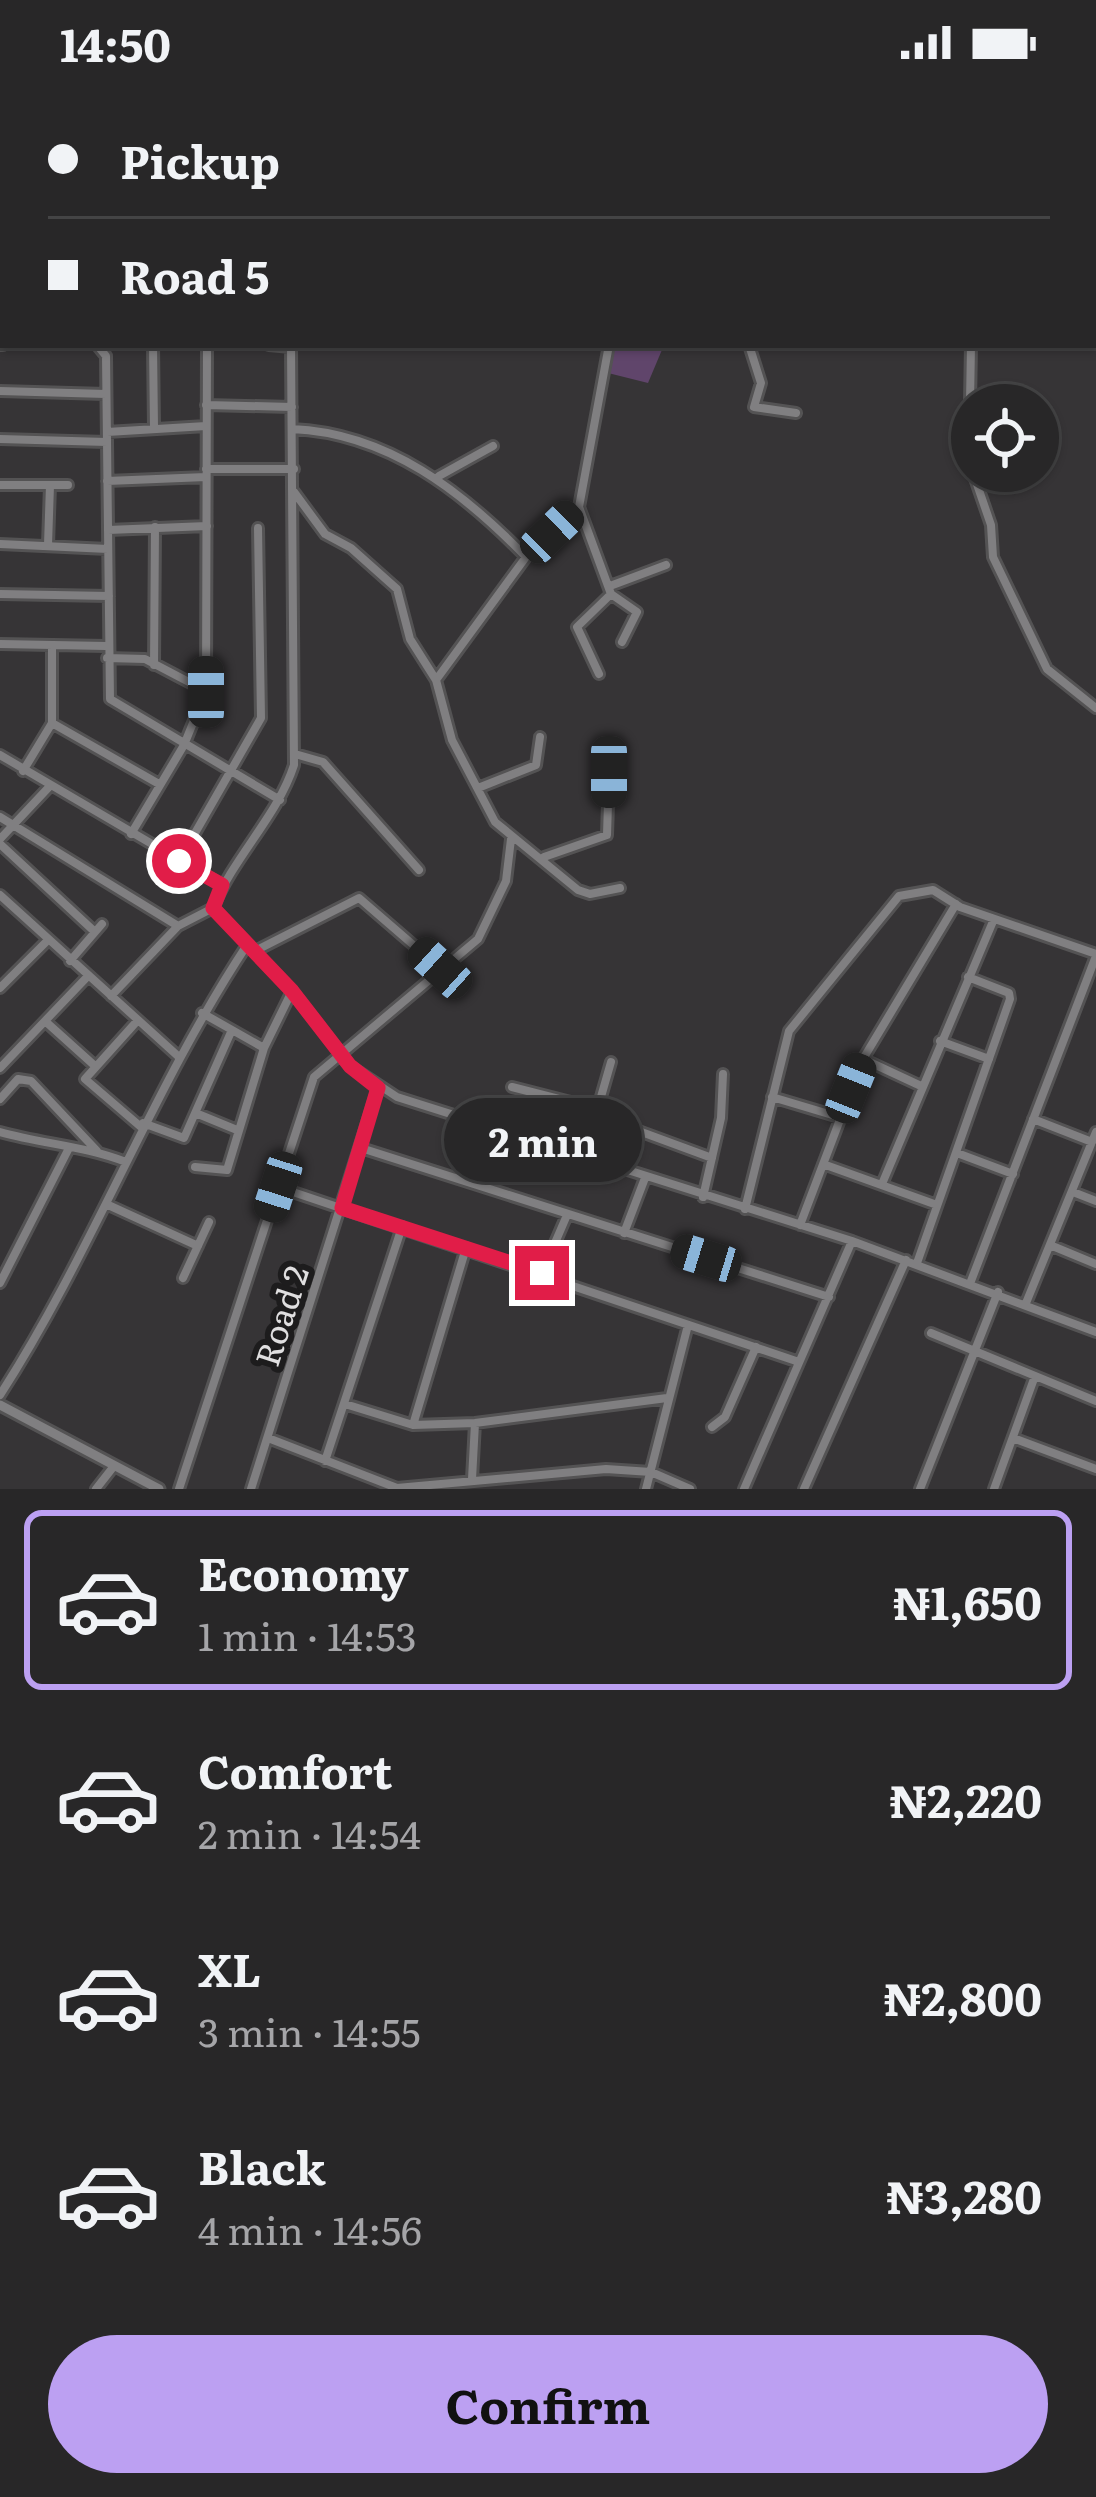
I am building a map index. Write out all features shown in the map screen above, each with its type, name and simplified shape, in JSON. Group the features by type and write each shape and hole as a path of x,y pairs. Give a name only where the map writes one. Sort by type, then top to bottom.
{"street":[{"path":"102,348 107,394 110,699 280,800"},
{"path":"152,348 154,428"},
{"path":"131,834 184,745 206,692 207,348"},
{"path":"111,996 178,926 213,908 222,885 280,800 295,754 291,348"},
{"path":"608,348 579,507 611,590 637,613 622,642"},
{"path":"750,348 760,382 754,407 796,412"},
{"path":"971,348 969,461 991,525 994,557 1047,669 1096,707"},
{"path":"0,391 107,394"},
{"path":"206,405 292,406"},
{"path":"0,440 206,426"},
{"path":"292,429 315,430 439,476 471,500 526,557"},
{"path":"439,476 493,446"},
{"path":"107,481 294,469"},
{"path":"0,485 68,485"},
{"path":"48,545 50,485"},
{"path":"294,491 325,534 351,548 397,589 410,639 436,680 452,740 495,822 584,893 620,888"},
{"path":"436,680 526,557 579,507"},
{"path":"108,530 207,526"},
{"path":"154,665 155,527"},
{"path":"179,861 261,718 258,528"},
{"path":"0,544 108,549"},
{"path":"598,674 577,627 611,590 666,565"},
{"path":"0,593 109,596"},
{"path":"0,644 107,646"},
{"path":"23,772 52,723 52,645"},
{"path":"106,658 145,659 206,692"},
{"path":"52,723 159,784"},
{"path":"478,788 536,764 540,737"},
{"path":"295,754 322,762 419,870"},
{"path":"0,755 222,885"},
{"path":"543,857 608,836 609,772"},
{"path":"50,787 0,842 99,928 70,961"},
{"path":"0,817 178,926"},
{"path":"179,1489 314,1077 478,939 506,881 511,839"},
{"path":"745,1209 797,1016 896,899 933,890 956,904 1096,956 971,1281"},
{"path":"0,896 179,1058"},
{"path":"0,1395 41,1331 202,1013 251,948 359,898 440,968"},
{"path":"800,1225 863,1059 956,904"},
{"path":"213,908 292,991 342,1055 378,1088 971,1281 1096,1332"},
{"path":"882,1184 994,919"},
{"path":"0,988 47,940"},
{"path":"88,976 2,1066 18,1079 31,1081 98,1151"},
{"path":"917,1263 1011,996 968,976"},
{"path":"195,1167 226,1172 264,1048 292,991"},
{"path":"202,1013 264,1048"},
{"path":"138,1020 85,1076 88,1086 142,1125 178,1139 198,1114 231,1032"},
{"path":"45,1021 95,1066"},
{"path":"940,1041 988,1059"},
{"path":"863,1059 922,1086"},
{"path":"584,1156 610,1062"},
{"path":"703,1197 723,1074"},
{"path":"0,1099 18,1079"},
{"path":"512,1087 598,1109"},
{"name":"Road 2","path":"251,1489 378,1088"},
{"path":"772,1097 839,1118"},
{"path":"198,1114 238,1130"},
{"path":"1026,1303 1094,1137 1034,1119"},
{"path":"621,1169 636,1130 712,1158"},
{"path":"0,1132 68,1150 98,1151 125,1162"},
{"path":"361,1148 829,1297"},
{"path":"0,1283 68,1150"},
{"path":"957,1154 1012,1174"},
{"path":"823,1164 938,1205"},
{"path":"624,1233 645,1178"},
{"path":"278,1187 799,1363"},
{"path":"1073,1192 1096,1201"},
{"path":"106,1204 198,1246"},
{"path":"542,1273 567,1215"},
{"path":"183,1278 209,1222"},
{"path":"325,1461 402,1227"},
{"path":"744,1489 852,1241"},
{"path":"1050,1245 1096,1264"},
{"path":"413,1425 466,1248"},
{"path":"804,1489 906,1259"},
{"path":"920,1489 998,1292"},
{"path":"646,1489 688,1324"},
{"path":"932,1334 1096,1401"},
{"path":"712,1427 725,1417 756,1347"},
{"path":"994,1489 1035,1376"},
{"path":"345,1404 413,1425 476,1423 667,1398"},
{"path":"0,1405 159,1489"},
{"path":"472,1479 476,1423"},
{"path":"268,1438 397,1488 472,1479 483,1485 556,1473 651,1472 690,1489"},
{"path":"1012,1438 1096,1468"},
{"path":"96,1489 114,1466"},
{"path":"556,1473 556,1489"}],"shaded area":[{"path":"613,348 663,348 648,383 608,373"}],"route":[{"path":"179,861 222,885 213,908 292,991 350,1066 378,1088 342,1208 542,1273"}]}
